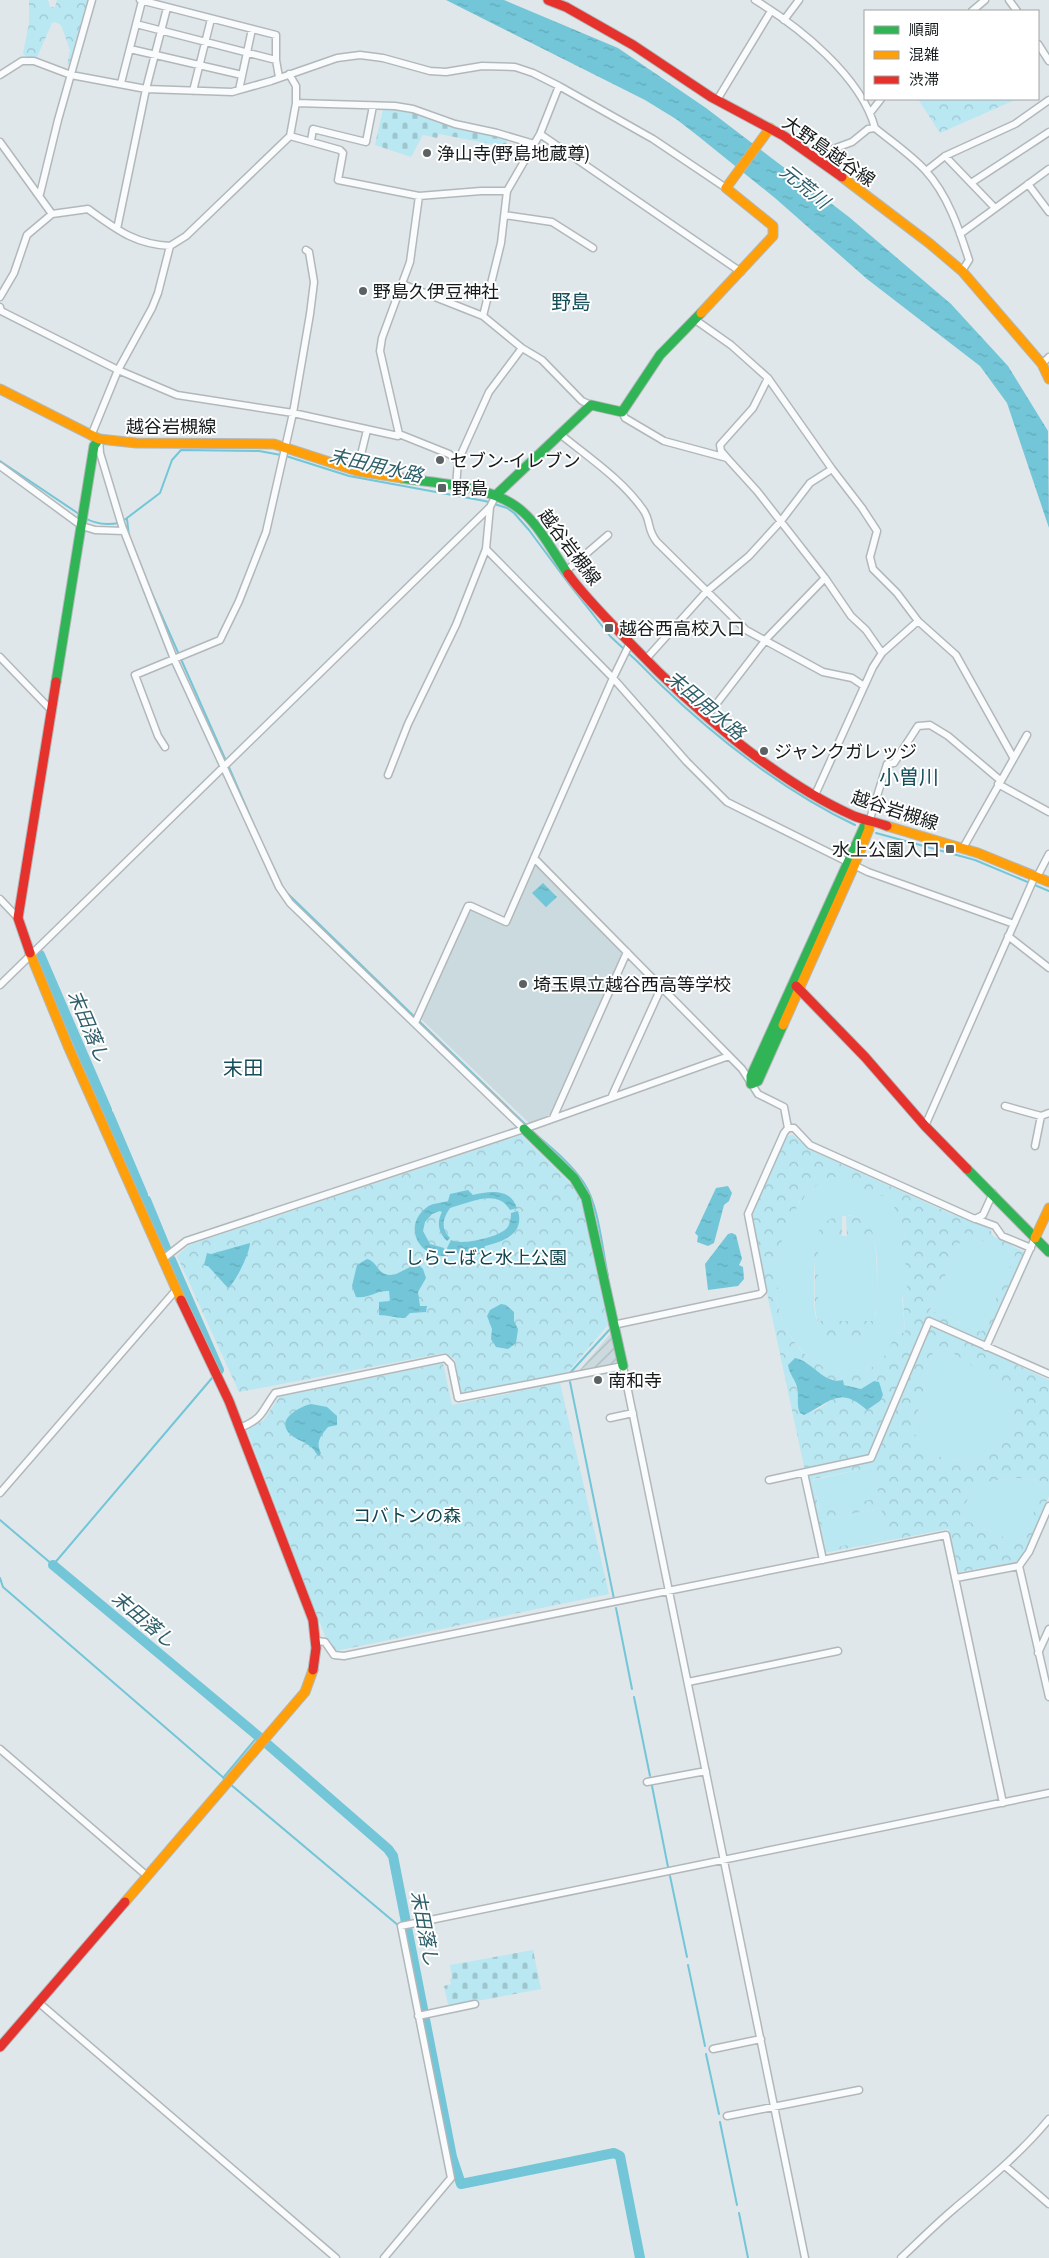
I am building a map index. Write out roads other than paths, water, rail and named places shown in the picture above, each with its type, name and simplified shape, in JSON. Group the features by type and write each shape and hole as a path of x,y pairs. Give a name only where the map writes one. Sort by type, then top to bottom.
{"street":[{"path":"40,194 92,0"},
{"path":"121,83 141,0 276,35 276,60 280,77"},
{"name":"大野島越谷線","path":"548,0 566,7 633,45 717,100 784,136 814,156 929,243 962,271 1046,360 1049,378"},
{"path":"755,0 784,20 841,69 856,88 870,113 875,128 912,157 926,171 951,210 960,234 969,260 962,271"},
{"path":"784,20 799,0"},
{"path":"973,10 985,0"},
{"path":"117,229 146,89 167,8"},
{"path":"717,100 771,11"},
{"path":"193,91 211,19"},
{"path":"136,24 276,60"},
{"path":"239,90 252,29"},
{"path":"1039,46 1049,61"},
{"path":"130,49 242,75"},
{"path":"0,75 22,60 34,60 71,74 146,89 232,92 337,58 360,55 383,58 430,71 446,72 482,66 515,67 533,73 559,86 654,139 726,188 773,226 773,236 742,272 694,319 650,369 622,412"},
{"path":"0,2047 146,1874 305,1692 312,1679 317,1658 317,1642 313,1620 240,1428 176,1290 68,1046 30,955 18,918 95,438 118,370 155,301 170,246 192,230 290,136 296,103 296,86 289,74"},
{"path":"484,316 501,243 507,191 540,134 559,86"},
{"path":"870,113 880,100"},
{"path":"296,103 395,106 413,109 454,124 534,144"},
{"path":"926,171 945,156 1015,124 1048,103"},
{"path":"311,141 313,129 366,142 373,106"},
{"path":"726,188 770,128"},
{"path":"814,156 852,142 868,129 875,128"},
{"path":"970,184 1049,132"},
{"path":"540,134 742,272"},
{"path":"290,136 343,152 338,180 419,196 507,191"},
{"path":"0,142 40,194 52,214"},
{"path":"945,156 995,208"},
{"path":"960,234 1049,169"},
{"path":"1028,184 1049,212"},
{"path":"399,434 380,351 382,338 410,262 419,196"},
{"path":"0,297 14,273 27,235 52,214 88,209 137,241 151,245 170,246"},
{"path":"505,215 552,222 593,248"},
{"path":"165,747 158,736 135,676 220,640 239,601 266,532 293,413 314,282 309,252 306,250"},
{"path":"402,284 484,316 522,348 542,360 582,401 622,412 626,418 664,440 727,458"},
{"path":"0,310 118,370 177,395 293,413 367,430 398,436 399,434 449,454 458,461"},
{"path":"694,319 731,345 768,378 877,531 870,557 873,569 897,593 918,621 956,655 1013,757"},
{"path":"456,487 458,461 489,392 522,348"},
{"path":"768,378 753,408 720,445 721,451 781,521 882,653"},
{"name":"越谷岩槻線","path":"0,389 95,438 136,443 263,443 284,452 358,471 456,487 492,502 519,508 627,648 646,659 684,699 768,765 843,811 869,822 963,848 995,859 1034,880 1049,882"},
{"path":"0,985 591,405"},
{"path":"358,471 367,430"},
{"path":"560,434 625,488 643,510 647,517 650,533 657,542 746,630 767,639 823,672 852,678 864,686"},
{"path":"95,438 124,530 267,864 290,903 566,1169 582,1188 590,1210 633,1413 806,2258"},
{"path":"0,466 82,526 95,530 124,530"},
{"path":"646,659 706,592 749,556 781,521 810,483 832,469"},
{"path":"388,775 408,724 456,625 486,549 492,502"},
{"path":"566,571 608,535"},
{"path":"486,549 613,678 687,762 727,802 851,864 1014,924"},
{"path":"707,716 767,639 825,578"},
{"path":"815,795 873,667 882,653 918,621"},
{"path":"415,1023 468,906 506,922 627,648"},
{"path":"0,657 52,711"},
{"path":"751,1084 751,1076 796,986 851,864 864,827 869,822 887,764 894,763 918,726 930,724 948,736 999,782 1049,812"},
{"path":"963,848 1027,735"},
{"path":"925,1126 1008,936 1034,880 1049,854"},
{"path":"534,858 742,1069 758,1094 784,1107 788,1128 784,1133 748,1214 763,1291 760,1294 614,1325"},
{"path":"0,899 18,918"},
{"path":"1008,936 1049,968"},
{"path":"553,1118 626,952"},
{"path":"796,986 865,1057 925,1126 1049,1252"},
{"path":"611,1098 661,988"},
{"path":"163,1259 186,1241 524,1129 729,1056"},
{"path":"1005,1106 1041,1116 1049,1114"},
{"path":"1035,1146 1041,1116"},
{"path":"788,1128 794,1128 810,1145 975,1219 995,1226 1002,1236 1031,1248"},
{"path":"975,1219 983,1215 993,1193"},
{"path":"986,1347 1049,1208"},
{"path":"0,1493 176,1290"},
{"path":"769,1480 871,1458 929,1321 1049,1374"},
{"path":"240,1428 256,1422 275,1393 445,1358 451,1364 458,1398 623,1366"},
{"path":"610,1418 633,1413"},
{"path":"804,1473 823,1560"},
{"path":"956,1578 1019,1566 1029,1552 1049,1506"},
{"path":"317,1642 325,1642 334,1655 344,1656 946,1535 1003,1803"},
{"path":"1019,1566 1049,1696"},
{"path":"1038,1654 1049,1629"},
{"path":"688,1682 838,1651"},
{"path":"1040,1663 1049,1671"},
{"path":"0,1749 146,1874"},
{"path":"647,1782 706,1770"},
{"path":"384,2258 451,2178 401,1926 1049,1793"},
{"path":"38,2002 336,2258"},
{"path":"418,2016 474,2004"},
{"path":"713,2049 761,2039"},
{"path":"727,2116 859,2090"},
{"path":"901,2258 1005,2166 1033,2139 1049,2119"},
{"path":"1005,2166 1049,2204"}],"water":[{"name":"元荒川","path":"446,0 504,0 618,48 706,108 849,217 951,304 1008,366 1048,431 1049,528 1007,403 980,366 867,279 775,198 676,119 645,100"},
{"path":"543,883 557,897 546,907 532,893"},
{"path":"728,1186 732,1193 729,1201 724,1205 714,1243 708,1246 697,1242 698,1236 695,1233 716,1188"},
{"path":"468,1190 473,1195 499,1192 510,1197 517,1208 510,1210 505,1203 491,1198 450,1208 444,1223 445,1230 450,1238 447,1241 439,1228 442,1212 432,1214 425,1222 423,1231 430,1244 444,1248 446,1256 436,1255 421,1246 415,1231 415,1223 419,1215 428,1206 448,1201 450,1194"},
{"path":"518,1211 518,1226 511,1236 485,1246 483,1253 464,1258 458,1253 449,1255 447,1248 451,1240 463,1242 497,1235 509,1225 511,1213"},
{"path":"728,1234 736,1235 742,1259 739,1265 743,1267 744,1279 738,1286 708,1290 705,1264"},
{"path":"250,1243 242,1267 228,1288 208,1266 204,1265 207,1253 211,1254"},
{"path":"367,1259 382,1273 389,1275 394,1275 419,1265 423,1269 426,1278 418,1292 420,1306 427,1306 426,1312 410,1313 405,1318 379,1315 379,1302 390,1301 389,1291 365,1297 356,1297 352,1286 357,1265"},
{"path":"501,1304 506,1305 514,1312 514,1321 518,1329 516,1343 508,1349 496,1347 491,1339 492,1329 487,1316 490,1310"},
{"path":"795,1358 807,1363 830,1379 836,1381 843,1380 844,1385 861,1389 874,1381 879,1382 883,1395 880,1401 867,1410 857,1403 842,1397 829,1401 804,1415 799,1410 798,1392 788,1365"},
{"path":"311,1404 327,1407 337,1416 337,1425 328,1427 320,1439 319,1449 321,1453 319,1456 309,1445 291,1435 286,1429 285,1424 290,1415 295,1411"}],"waterway":[{"name":"末田用水路","path":"123,521 160,493 172,460 181,450 259,451 281,455"},
{"name":"末田用水路","path":"286,456 349,476 485,501 507,508 529,530 610,636 625,650"},
{"name":"末田用水路","path":"0,461 79,514"},
{"name":"末田用水路","path":"85,518 101,524 119,523"},
{"path":"127,519 129,536"},
{"path":"146,580 226,761"},
{"name":"末田用水路","path":"628,653 682,705 728,744 803,797 855,825"},
{"path":"228,765 250,816"},
{"name":"末田用水路","path":"876,833 975,860 1049,891"},
{"path":"286,892 527,1126"},
{"name":"末田落し","path":"40,955 107,1110"},
{"name":"末田落し","path":"109,1115 143,1195"},
{"path":"532,1131 560,1155 584,1183 589,1192 597,1215 608,1276"},
{"name":"末田落し","path":"146,1200 167,1251"},
{"name":"末田落し","path":"171,1260 219,1370"},
{"path":"569,1374 611,1328"},
{"name":"末田落し","path":"0,1520 53,1565 212,1378"},
{"path":"570,1382 614,1599"},
{"name":"末田落し","path":"53,1565 258,1736 388,1849 393,1856 452,2157 461,2184 614,2153 620,2156 640,2258"},
{"path":"0,1578 3,1587 225,1779"},
{"path":"616,1608 632,1689"},
{"path":"634,1697 650,1776"},
{"path":"223,1778 258,1736"},
{"path":"230,1784 399,1926"},
{"path":"652,1786 668,1867"},
{"path":"670,1876 687,1957"},
{"name":"末田落し","path":"404,1930 409,1935"},
{"path":"688,1965 705,2046"},
{"path":"706,2054 719,2114"},
{"path":"720,2122 737,2205"},
{"path":"739,2213 748,2258"}],"place":[{"name":"浄山寺(野島地蔵尊)","path":"427,153"},
{"name":"野島久伊豆神社","path":"363,291"},
{"name":"セブン-イレブン","path":"440,460"},
{"name":"野島","path":"442,488"},
{"name":"越谷西高校入口","path":"609,628"},
{"name":"ジャンクガレッジ","path":"764,751"},
{"name":"水上公園入口","path":"950,849"},
{"name":"埼玉県立越谷西高等学校","path":"523,984"},
{"name":"南和寺","path":"598,1380"}],"district":[{"name":"野島","path":"571,301"},
{"name":"小曽川","path":"909,776"},
{"name":"末田","path":"243,1067"}],"park label":[{"name":"しらこばと水上公園","path":"486,1257"},
{"name":"コバトンの森","path":"407,1515"}]}
